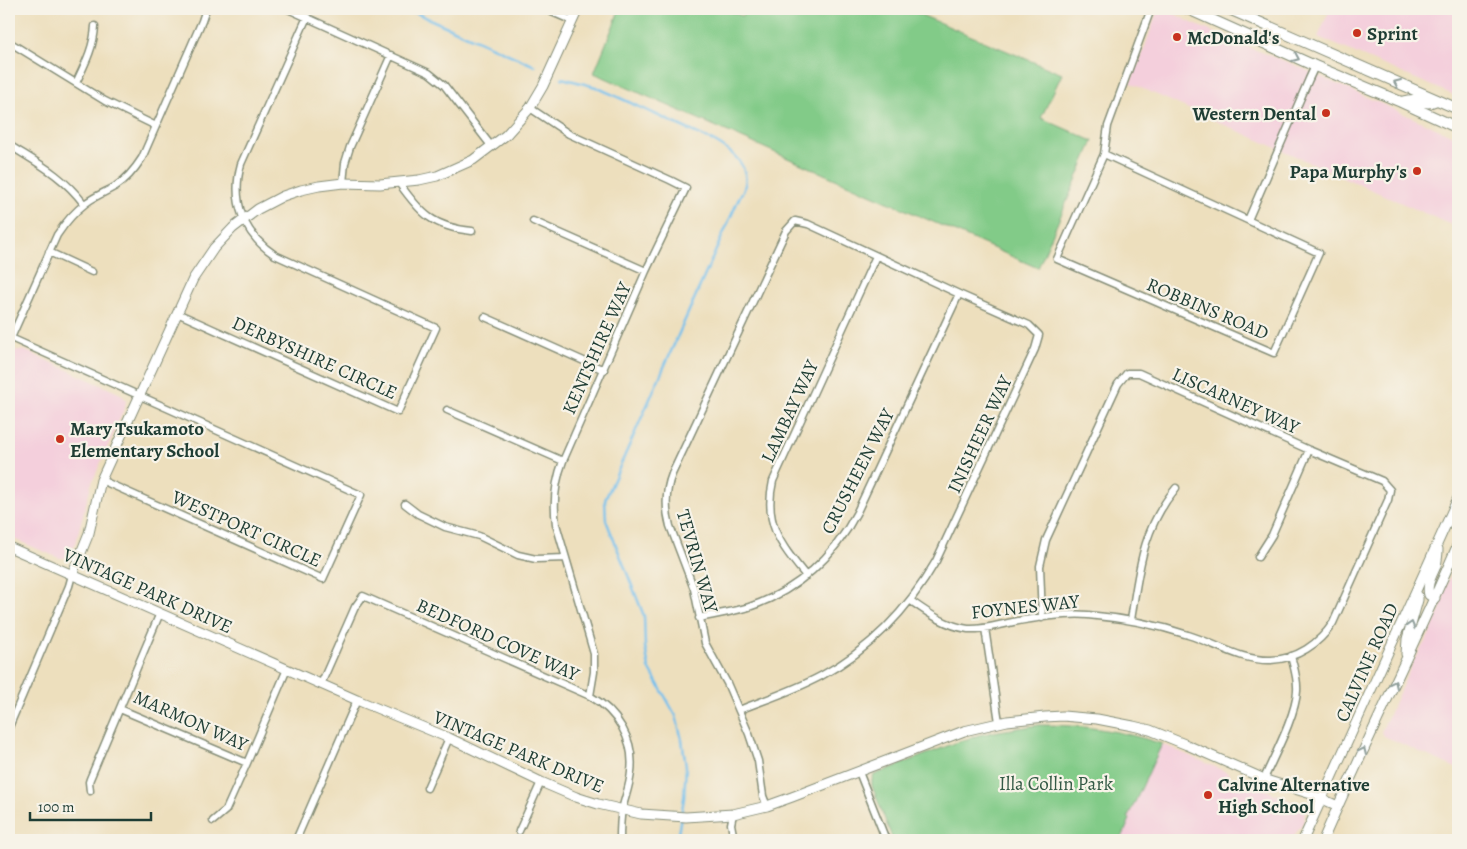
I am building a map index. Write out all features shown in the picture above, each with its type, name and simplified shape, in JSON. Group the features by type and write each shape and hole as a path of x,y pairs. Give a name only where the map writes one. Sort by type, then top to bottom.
{"main road":[{"path":"1188,9 1458,128"},
{"path":"1229,9 1458,109"},
{"path":"1401,102 1413,100 1431,103 1437,100"}],"street":[{"path":"139,396 11,338 62,228 84,204 116,186 131,174 142,158 206,9"},
{"path":"288,9 421,68 437,78 492,147"},
{"path":"545,9 573,21"},
{"path":"9,727 70,586 72,575 89,533 101,480 177,313 203,263 226,234 243,219 266,204 283,196 319,186 343,183 400,183 428,178 455,169 473,160 492,147 513,128 530,108 543,86 578,9"},
{"name":"ROBBINS ROAD","path":"1104,154 1319,252 1274,353 1057,259 1104,154 1108,126 1151,9"},
{"path":"243,219 237,192 241,164 307,17"},
{"path":"76,83 90,52 95,26"},
{"path":"9,42 120,109 156,126"},
{"path":"343,183 345,163 350,146 391,55"},
{"path":"1248,220 1315,66"},
{"name":"KENTSHIRE WAY","path":"530,108 569,134 686,188 646,271 563,461 557,479 554,506 556,524 594,654 594,672 590,696"},
{"path":"9,145 60,177 84,204"},
{"path":"400,183 417,207 431,219 448,227 472,232"},
{"name":"DERBYSHIRE CIRCLE","path":"177,313 398,412 436,328 275,255 254,237 243,219"},
{"path":"533,221 646,271"},
{"name":"INISHEER WAY","path":"739,710 803,684 845,662 875,639 911,601 936,561 1035,349 1039,334 1029,324 959,294 808,224 795,221"},
{"name":"TEVRIN WAY","path":"766,806 758,761 750,734 704,643 694,589 667,518 666,500 669,483 786,231 795,221"},
{"path":"50,252 92,272"},
{"name":"LAMBAY WAY","path":"806,576 776,535 771,517 771,490 773,481 876,256"},
{"name":"CRUSHEEN WAY","path":"700,618 766,601 790,588 806,576 832,551 853,521 959,294"},
{"path":"485,317 604,370"},
{"name":"LISCARNEY WAY","path":"1042,618 1040,566 1046,540 1118,384 1127,373 1139,373 1382,481 1390,490 1388,500 1333,622 1316,642 1303,651 1291,656"},
{"name":"WESTPORT CIRCLE","path":"101,480 323,579 361,495 139,396"},
{"path":"447,410 563,461"},
{"path":"1258,557 1272,536 1309,450"},
{"path":"1130,620 1142,554 1147,538 1158,514 1176,488"},
{"name":"CALVINE ROAD","path":"1303,840 1458,498"},
{"path":"404,504 418,514 445,527 478,536 518,555 536,559 566,558"},
{"path":"1435,598 1429,595 1428,587 1437,563 1440,539"},
{"name":"CALVINE ROAD","path":"1323,840 1458,544"},
{"name":"VINTAGE PARK DRIVE","path":"9,547 357,700 449,738 540,782 576,797 622,811 686,817 733,814 766,806 859,772 951,735 999,722 1063,716 1097,719 1142,728 1264,779 1311,794 1338,806"},
{"path":"1406,659 1407,639 1418,600 1418,596 1415,593"},
{"name":"BEDFORD COVE WAY","path":"321,684 355,607 363,596 590,696 611,712 622,727 629,744 632,771 622,811 620,840"},
{"name":"FOYNES WAY","path":"911,601 940,620 968,629 1072,614 1130,620 1186,634 1244,657 1254,659 1272,660 1291,656"},
{"name":"MARMON WAY","path":"160,613 120,708 247,763 287,669"},
{"path":"985,628 999,722"},
{"path":"1264,779 1291,717 1296,700 1297,683 1291,656"},
{"path":"296,840 357,700"},
{"path":"90,791 90,779 120,708"},
{"path":"427,788 449,738"},
{"path":"213,821 226,810 247,763"},
{"path":"859,772 886,840"},
{"path":"519,831 540,782"},
{"path":"733,814 730,824 734,840"}],"shaded area":[{"path":"1330,9 1458,9 1458,97 1318,37"},
{"path":"1169,11 1192,23 1290,63 1458,138 1458,228 1130,83 1156,15"},
{"name":"Mary Tsukamoto Elementary School","path":"9,347 14,350 26,351 121,394 126,400 125,407 91,485 76,541 71,554 66,558 59,558 9,537"},
{"path":"1458,560 1458,769 1384,736 1381,732 1415,658 1428,637 1440,610 1448,581"},
{"name":"Calvine Alternative High School","path":"1162,744 1227,772 1234,780 1252,788 1259,787 1300,805 1305,813 1303,823 1291,840 1121,840 1130,819 1128,818"}],"green space":[{"path":"620,9 725,9 742,16 745,9 907,9 1062,74 1041,118 1093,141 1038,268 594,73"},
{"name":"Illa Collin Park","path":"1039,725 1101,729 1162,744 1128,817 1130,819 1121,840 893,840 872,786 874,775 979,735"}],"waterway":[{"path":"407,9 535,66"},
{"path":"562,78 596,87 711,140 736,157 744,170 744,189 605,500 606,520 644,616 645,647 649,668 676,716 682,740 686,766 684,798 677,840"}],"place":[{"name":"Sprint","path":"1357,33"},
{"name":"McDonald's","path":"1177,37"},
{"name":"Western Dental","path":"1326,113"},
{"name":"Papa Murphy's","path":"1417,171"},
{"name":"Mary Tsukamoto Elementary School","path":"60,439"},
{"name":"Calvine Alternative High School","path":"1208,795"}]}
